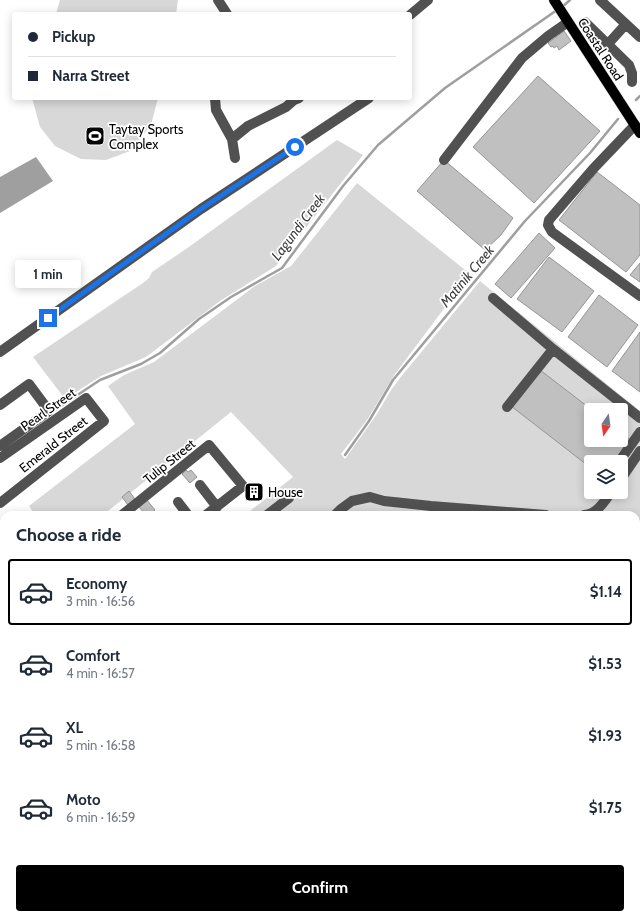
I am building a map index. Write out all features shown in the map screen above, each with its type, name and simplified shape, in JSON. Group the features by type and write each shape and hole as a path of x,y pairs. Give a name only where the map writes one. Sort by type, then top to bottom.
{"main road":[{"name":"Coastal Road","path":"555,1 637,129"}],"street":[{"path":"218,0 226,12"},
{"path":"412,13 428,0"},
{"path":"600,0 640,37"},
{"path":"444,160 522,58 548,36 566,18"},
{"path":"585,22 631,69 632,82"},
{"path":"608,44 626,24"},
{"path":"215,100 216,110 232,139 235,158"},
{"path":"232,139 248,126 286,106 294,100"},
{"path":"0,352 123,263 228,190 366,100"},
{"path":"637,129 598,164 549,220 548,225 552,232 640,296"},
{"path":"494,298 553,349 640,418"},
{"path":"507,407 553,349"},
{"path":"0,405 29,384 49,411 0,446"},
{"name":"Pearl Street","path":"0,458 86,398 104,421"},
{"name":"Emerald Street","path":"1,501 104,421"},
{"path":"625,455 640,432"},
{"name":"Tulip Street","path":"127,511 209,445 243,486 217,506"},
{"path":"628,469 640,451"},
{"path":"200,485 217,506 211,511"},
{"path":"339,511 352,501 370,497 384,501 500,511"},
{"path":"272,511 288,498"},
{"path":"594,511 600,507 606,499"},
{"path":"178,502 185,511"}],"shaded area":[{"path":"60,0 178,0 176,12 57,12"},
{"name":"Taytay Sports Complex","path":"33,100 157,100 151,125 130,151 106,160 81,159 55,146 40,127"},
{"path":"337,140 363,155 276,266 220,301 146,357 101,376 65,399 33,357 143,283 149,278 152,272"},
{"path":"36,157 53,181 0,213 0,177"},
{"path":"357,183 470,274 395,374 367,420 341,454 345,459 400,378 480,281 640,411 640,511 250,511 293,477 231,412 108,511 32,511 29,506 135,424 108,386 124,375 154,362 255,286 291,266"}],"building":[{"path":"564,31 571,41 559,50 557,46 554,48 553,46 551,47 548,43"},
{"path":"538,76 600,131 534,203 473,147"},
{"path":"444,160 513,218 501,235 485,250 417,191"},
{"path":"597,172 640,205 640,255 626,272 559,220"},
{"path":"539,233 555,248 511,298 495,284"},
{"path":"549,257 594,291 562,332 517,299"},
{"path":"640,263 640,282 630,275"},
{"path":"599,295 638,325 607,367 568,337"},
{"path":"640,332 640,392 612,371"},
{"path":"540,370 584,404 584,447 628,447 628,438 633,442 623,455 584,455 584,463 511,406"},
{"path":"186,470 188,472 191,470 197,477 190,483 182,474"},
{"name":"House","path":"253,484 262,496 255,501 246,489"},
{"path":"129,491 135,499 128,505 122,497"},
{"path":"147,500 155,510 142,511 139,507"}],"waterway":[{"name":"Lagundi Creek","path":"561,8 570,0"},
{"name":"Lagundi Creek","path":"52,412 100,380 141,364 160,353 199,319 231,297 282,268 343,186 378,145 445,88 557,10"},
{"name":"Matinik Creek","path":"636,100 640,96"},
{"name":"Matinik Creek","path":"345,455 369,421 393,380 525,221 590,153 618,119"}],"place":[{"name":"Taytay Sports Complex","path":"95,136"},
{"name":"House","path":"254,492"}],"route":[{"path":"48,318 123,263 228,190 295,147"}]}
